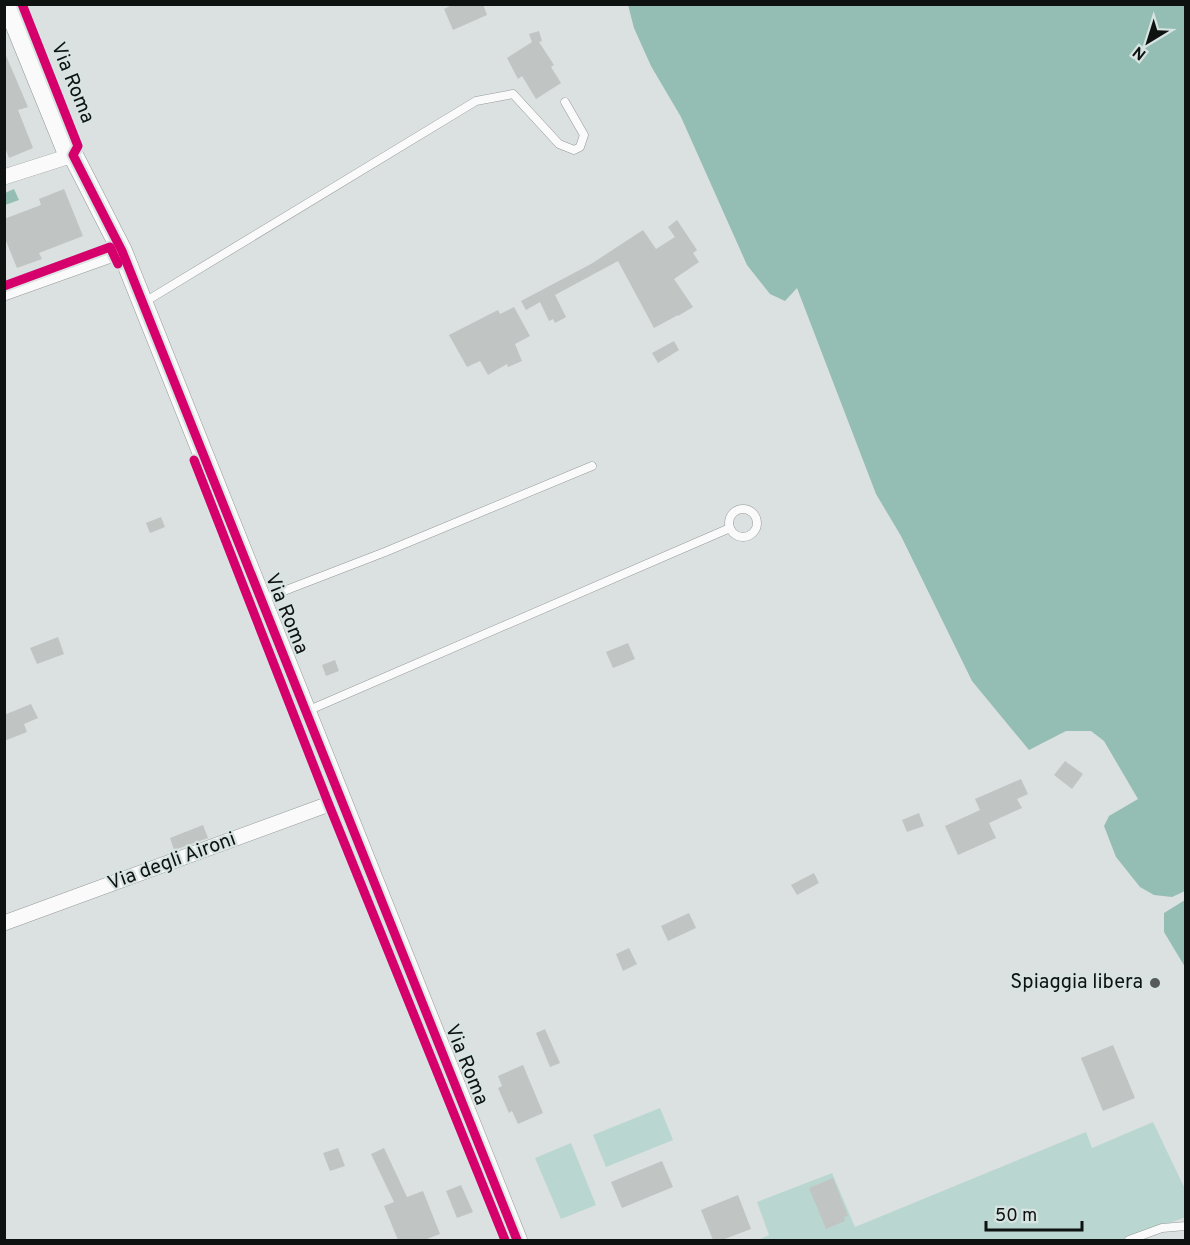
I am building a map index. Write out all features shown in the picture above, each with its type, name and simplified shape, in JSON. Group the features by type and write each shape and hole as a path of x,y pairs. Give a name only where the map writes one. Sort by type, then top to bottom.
{"street":[{"name":"Via Roma","path":"7,4 66,149 73,155 122,251 517,1240"},
{"name":"Via Roma","path":"22,4 78,146 73,155"},
{"path":"4,177 73,155"},
{"path":"4,293 122,251"},
{"name":"Via degli Aironi","path":"4,923 340,800"}],"lane":[{"path":"143,303 476,101 513,94 559,144 574,150 580,147 584,135 565,102"},
{"path":"261,600 385,552 592,466"},
{"path":"305,712 730,528"},
{"path":"1129,1240 1162,1228 1185,1226"}],"shaded area":[{"path":"628,5 1185,5 1185,891 1172,897 1154,895 1140,887 1116,857 1104,826 1109,816 1138,799 1104,741 1091,731 1066,731 1029,750 972,681 901,536 876,494 797,288 785,301 770,294 747,265 681,117 651,66 634,28"},
{"path":"14,189 19,200 5,205 5,193"},
{"path":"1185,900 1185,967 1164,932 1164,913"},
{"path":"660,1108 673,1140 606,1167 593,1135"},
{"path":"1153,1122 1185,1189 1186,1217 1123,1240 758,1240 769,1235 757,1202 832,1173 855,1227 1086,1132 1092,1148"},
{"path":"571,1143 596,1205 561,1219 535,1158"}],"building":[{"path":"454,4 483,4 487,15 453,30 444,9"},
{"path":"539,31 542,41 539,42 554,65 551,67 561,83 536,99 522,76 518,79 507,58 532,42 529,34"},
{"path":"4,51 28,107 18,110 33,148 9,158 4,145"},
{"path":"64,189 83,236 39,253 42,259 17,268 4,236 4,219 41,205 39,199"},
{"path":"677,220 697,250 693,253 699,262 674,279 693,307 678,316 654,328 618,261 555,295 566,317 555,323 553,319 549,321 540,302 526,310 521,301 591,264 643,230 656,249 675,237 668,227"},
{"path":"514,307 530,336 515,344 522,361 508,367 507,364 488,375 480,361 467,367 449,335 498,310 500,314"},
{"path":"674,341 679,350 658,363 652,353"},
{"path":"161,517 165,527 150,533 146,523"},
{"path":"58,637 64,654 37,664 30,648"},
{"path":"628,643 635,659 613,668 606,652"},
{"path":"335,660 339,671 326,676 322,665"},
{"path":"31,704 38,718 24,724 27,732 4,741 4,715"},
{"path":"1065,761 1083,774 1072,789 1054,775"},
{"path":"1021,779 1028,794 1017,799 1022,808 989,823 996,838 958,855 945,826 980,810 975,799"},
{"path":"919,813 924,826 907,832 902,820"},
{"path":"203,825 208,838 174,850 170,838"},
{"path":"814,873 819,883 797,895 791,885"},
{"path":"689,913 696,928 668,941 661,926"},
{"path":"629,948 637,964 623,971 616,954"},
{"path":"545,1029 560,1063 550,1067 536,1033"},
{"path":"1113,1045 1135,1098 1103,1111 1081,1058"},
{"path":"523,1065 543,1113 518,1124 512,1111 509,1113 498,1088 502,1086 498,1076"},
{"path":"338,1148 345,1166 330,1171 323,1153"},
{"path":"384,1148 407,1197 423,1191 440,1234 424,1240 398,1240 384,1206 394,1202 371,1154"},
{"path":"662,1161 673,1187 622,1208 611,1182"},
{"path":"833,1178 848,1216 844,1217 845,1221 826,1229 809,1188"},
{"path":"461,1185 473,1212 457,1218 446,1191"},
{"path":"738,1195 751,1229 722,1240 713,1240 701,1210"}],"cycle path":[{"path":"22,4 78,146 73,155 122,251 517,1240"},
{"path":"4,286 110,247 118,264"},
{"path":"194,460 329,805 505,1240"}],"place":[{"name":"Spiaggia libera","path":"1155,983"}]}
